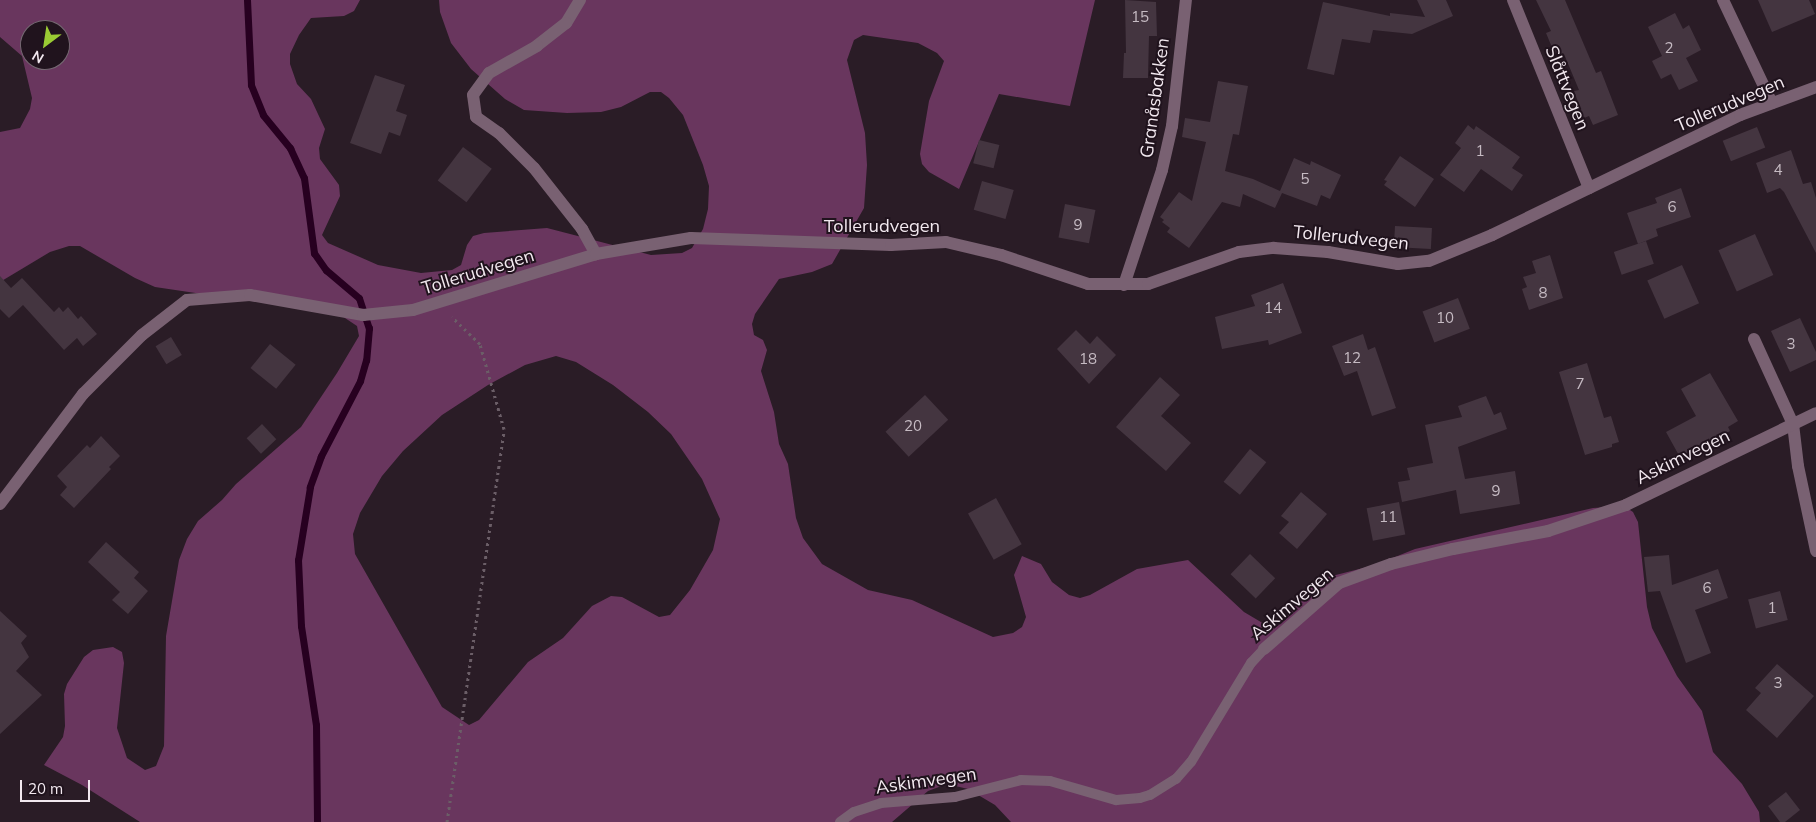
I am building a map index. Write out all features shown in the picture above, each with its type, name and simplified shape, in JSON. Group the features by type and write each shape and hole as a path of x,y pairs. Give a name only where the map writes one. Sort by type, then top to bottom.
{"street":[{"path":"580,0 566,24 537,46 489,73 472,95 476,117 499,133 534,168 582,229 596,254"},
{"name":"Granåsbakken","path":"1124,284 1162,170 1172,126 1186,0"},
{"name":"Slåttvegen","path":"1513,0 1589,188"},
{"path":"1723,0 1772,103"},
{"name":"Tollerudvegen","path":"0,504 83,394 142,335 187,300 250,295 363,315 413,310 596,254 691,238 882,245 946,242 1001,255 1088,284 1148,284 1239,252 1274,248 1328,252 1398,264 1428,260 1492,236 1740,116 1816,87"},
{"path":"1754,339 1793,424 1798,466 1816,550"},
{"name":"Askimvegen","path":"1264,649 1339,583 1391,564 1445,551 1548,532 1626,505 1816,412"}],"lane":[{"name":"Askimvegen","path":"840,822 854,812 881,802 955,797 1021,780 1050,780 1116,800 1140,798 1150,795 1176,779 1191,762 1251,663 1264,649"}],"path":[{"path":"438,303 480,344 504,429 447,822"}],"shaded area":[{"path":"0,0 360,0 354,11 344,16 311,18 299,35 290,54 290,64 297,84 311,99 325,129 319,148 320,159 339,185 340,196 322,235 328,243 378,265 421,273 452,270 461,265 467,245 473,236 484,233 547,228 651,255 682,253 692,248 703,229 708,209 709,186 703,165 683,115 669,98 661,92 650,92 621,107 601,112 567,113 524,110 505,99 471,69 451,43 440,12 439,0 1095,0 1070,106 999,94 959,189 929,172 922,164 920,154 929,101 944,61 937,53 918,43 863,35 854,40 847,60 865,133 867,165 864,208 832,264 812,272 779,279 755,314 752,324 754,335 763,340 767,350 761,371 774,412 779,444 788,464 796,518 803,538 822,564 868,590 912,600 993,637 1013,633 1022,627 1026,617 1014,575 1022,556 1041,564 1052,582 1069,595 1080,598 1090,595 1137,569 1188,560 1244,612 1271,628 1281,624 1307,591 1324,578 1375,565 1415,549 1593,508 1624,506 1633,512 1638,522 1647,607 1652,628 1677,676 1702,711 1713,752 1742,784 1759,812 1760,822 1011,822 995,805 968,789 947,784 928,791 892,822 140,822 82,785 44,765 63,737 65,726 64,694 67,684 84,657 93,650 113,647 122,652 124,663 117,728 127,758 145,770 156,766 164,746 166,636 179,560 187,539 198,521 222,500 236,484 301,427 359,336 357,326 339,314 317,307 155,287 135,278 80,246 69,246 50,252 0,282 0,132 20,128 30,109 32,98 25,70 70,70 70,20 20,20 20,54 0,37","holes":["556,356 576,362 613,385 648,412 671,434 702,479 720,519 713,550 690,590 670,615 659,617 622,597 611,596 592,606 563,638 528,662 479,720 469,725 442,707 355,554 353,534 360,513 382,476 403,451 442,415 488,385 525,365"]}],"building":[{"path":"1125,0 1156,2 1157,36 1149,36 1148,78 1123,78 1124,53 1126,53"},
{"path":"1417,0 1446,0 1453,16 1412,34 1373,30 1370,43 1342,39 1334,75 1307,69 1323,2 1390,16 1390,13 1425,17"},
{"path":"1536,0 1565,0 1596,73 1601,71 1618,115 1593,125 1589,116 1584,118 1574,91 1579,90 1564,54 1556,57 1546,33 1551,31"},
{"path":"1758,0 1809,0 1815,14 1772,32"},
{"path":"1675,13 1683,29 1689,25 1701,50 1686,58 1698,81 1679,90 1671,74 1661,79 1652,61 1662,56 1648,27"},
{"path":"375,75 405,85 396,111 407,115 400,136 389,132 381,154 350,143"},
{"path":"1218,81 1248,86 1239,135 1233,134 1225,171 1253,179 1280,191 1294,158 1310,165 1311,161 1341,175 1330,199 1321,195 1317,206 1282,193 1275,208 1243,194 1240,207 1222,202 1189,248 1167,232 1170,228 1162,222 1164,220 1160,217 1179,192 1192,201 1206,142 1182,137 1185,118 1210,122"},
{"path":"1468,125 1474,130 1476,126 1520,157 1512,168 1523,175 1512,191 1481,169 1464,192 1440,175 1461,148 1455,143"},
{"path":"1757,127 1765,147 1731,161 1723,141"},
{"path":"979,140 999,145 994,168 973,163"},
{"path":"463,147 492,169 466,202 438,181"},
{"path":"1791,150 1803,184 1811,182 1816,198 1816,253 1784,192 1780,188 1767,193 1756,163"},
{"path":"1400,156 1434,179 1415,207 1384,185 1387,181 1384,180"},
{"path":"982,181 1014,190 1005,219 974,210"},
{"path":"1681,188 1691,217 1656,229 1658,236 1638,244 1627,213 1657,203 1655,198"},
{"path":"1065,204 1095,210 1089,243 1059,237"},
{"path":"1395,226 1432,228 1431,249 1394,247"},
{"path":"1755,234 1773,275 1737,291 1718,250"},
{"path":"1646,241 1654,264 1622,275 1614,252"},
{"path":"1550,255 1563,298 1529,310 1522,289 1527,287 1523,277 1536,273 1532,261"},
{"path":"1682,265 1699,303 1664,319 1647,280"},
{"path":"0,276 11,288 22,278 54,312 59,307 63,312 68,307 78,319 81,316 97,334 83,346 77,338 64,350 23,305 9,318 0,309"},
{"path":"1283,283 1302,333 1269,345 1268,340 1222,349 1215,317 1255,306 1251,295"},
{"path":"1458,298 1470,329 1434,342 1423,312"},
{"path":"1800,318 1816,352 1816,360 1790,372 1771,331"},
{"path":"1076,330 1090,344 1097,336 1116,355 1089,384 1057,349"},
{"path":"1363,334 1368,350 1375,347 1396,408 1372,416 1357,371 1344,376 1332,346"},
{"path":"171,337 182,355 166,364 156,346"},
{"path":"270,344 296,365 276,389 250,368"},
{"path":"1587,363 1604,418 1611,416 1619,442 1612,444 1612,447 1585,455 1559,372"},
{"path":"1710,373 1738,421 1728,427 1730,431 1681,459 1666,432 1696,416 1681,389"},
{"path":"1160,377 1180,395 1161,416 1191,443 1166,471 1116,427"},
{"path":"925,395 948,420 909,457 886,432"},
{"path":"1486,396 1494,415 1501,412 1507,429 1458,447 1465,479 1515,471 1520,504 1460,514 1456,490 1402,502 1398,482 1410,480 1407,468 1433,463 1425,425 1462,417 1458,406"},
{"path":"262,424 276,439 261,454 247,438"},
{"path":"101,436 120,456 109,467 111,469 74,508 60,495 67,487 57,476 87,445 90,448"},
{"path":"1250,449 1266,462 1240,495 1224,482"},
{"path":"1301,492 1327,514 1297,549 1279,533 1289,522 1281,516"},
{"path":"996,498 1022,544 994,560 968,514"},
{"path":"1399,502 1405,534 1373,541 1367,508"},
{"path":"106,542 139,572 134,578 148,591 128,614 112,600 120,592 88,562"},
{"path":"1250,554 1275,578 1256,598 1231,574"},
{"path":"1669,555 1672,585 1718,569 1728,598 1695,610 1711,653 1686,663 1660,591 1648,592 1644,557"},
{"path":"1780,591 1788,620 1756,629 1748,600"},
{"path":"0,611 27,636 21,643 29,657 16,671 42,695 0,734"},
{"path":"1777,664 1814,696 1777,738 1746,710 1761,693 1755,688"},
{"path":"1786,792 1800,810 1785,822 1780,822 1768,806"}],"waterway":[{"path":"247,0 251,85 263,115 290,148 304,178 314,253 326,270 359,298 369,328 366,360 360,381 321,456 310,487 298,560 301,626 316,725 317,822"}]}
